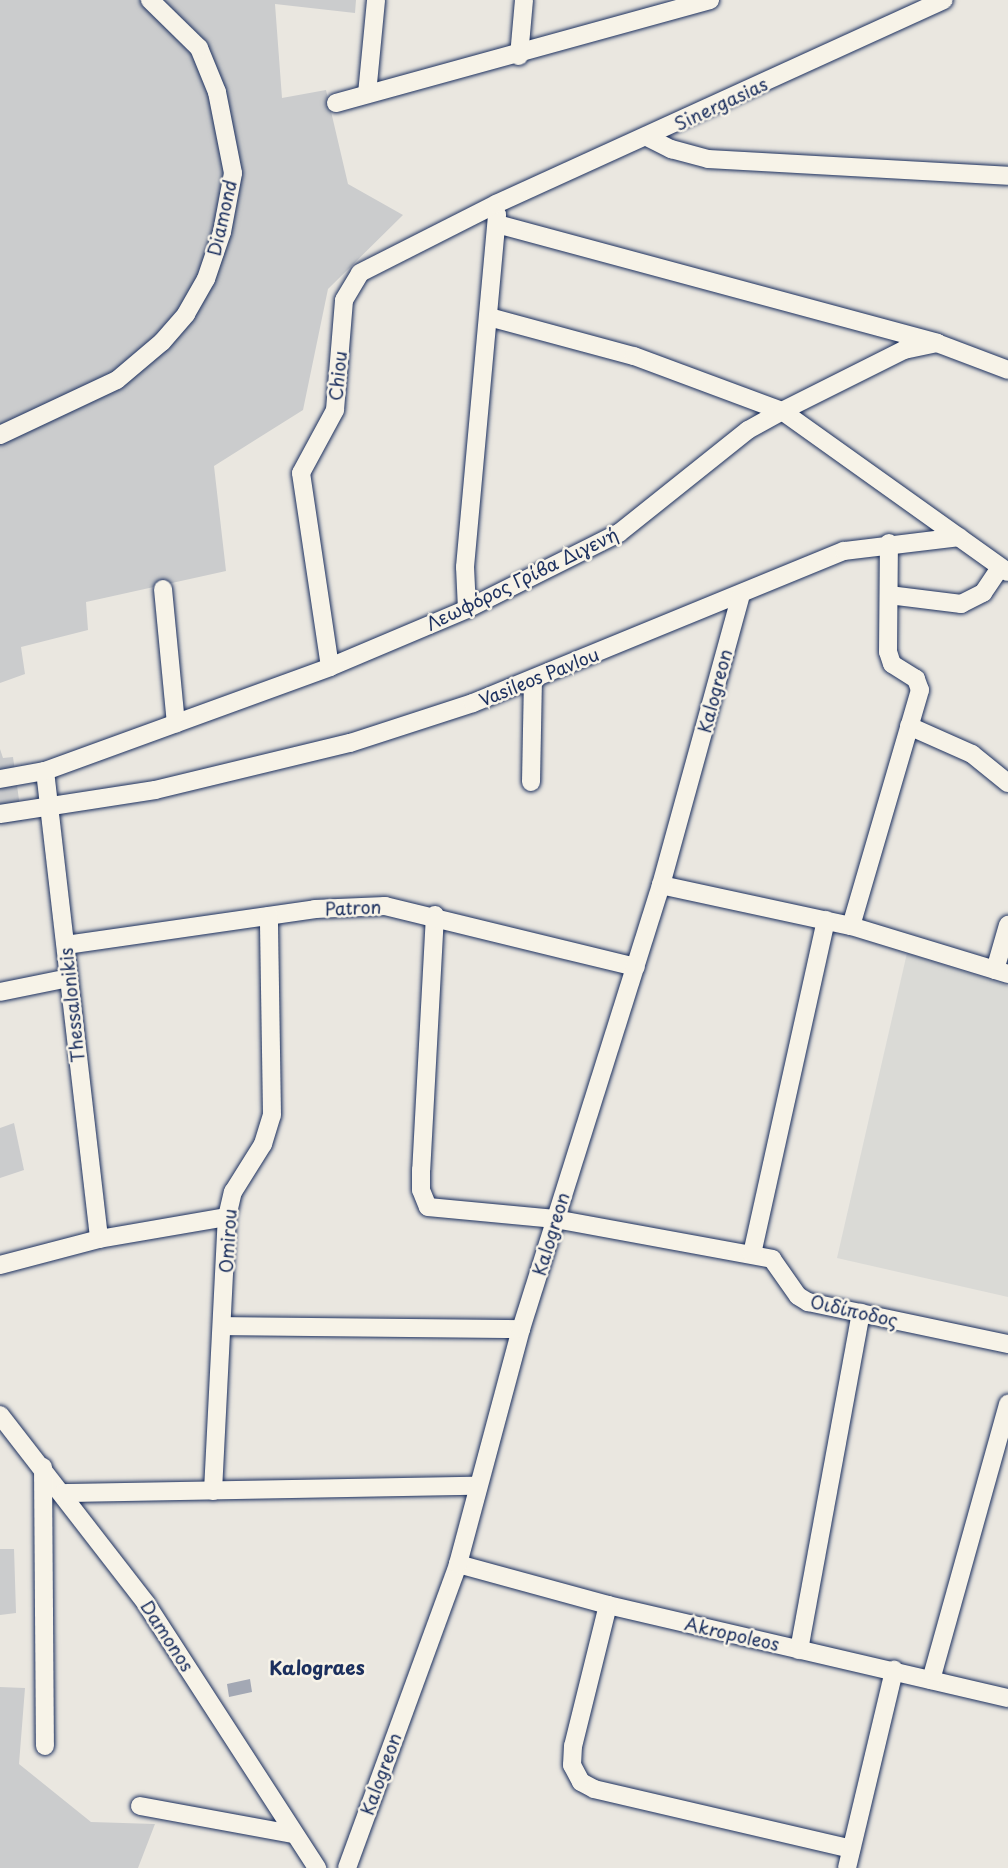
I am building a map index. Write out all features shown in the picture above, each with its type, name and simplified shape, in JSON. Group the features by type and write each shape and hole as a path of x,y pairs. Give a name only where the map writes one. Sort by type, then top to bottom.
{"street":[{"name":"Diamond","path":"0,435 117,380 162,342 186,314 206,279 222,232 233,173 217,92 199,48 150,0"},
{"path":"367,94 376,0"},
{"path":"519,56 524,0"},
{"path":"336,103 519,56 710,0"},
{"name":"Sinergasias","path":"496,204 649,138 944,0"},
{"path":"649,138 678,152 708,159 1008,176"},
{"path":"467,609 465,567 497,224 496,204"},
{"name":"Chiou","path":"330,667 301,473 338,398 346,292 360,273 373,265 496,204"},
{"path":"497,224 937,344 1008,370"},
{"path":"489,317 634,356 782,411 1004,570 983,593 961,604 889,595"},
{"name":"Λεωφόρος Γρίβα Διγενή","path":"0,779 45,771 330,667 467,609 619,533 748,430 904,350 937,344"},
{"name":"Vasileos Pavlou","path":"0,814 155,790 349,743 533,680 844,551 889,543 959,537"},
{"path":"850,926 919,684 892,664 888,652 889,543"},
{"path":"163,589 176,723"},
{"name":"Kalogreon","path":"347,1868 458,1564 521,1329 662,885 741,595"},
{"path":"531,782 533,680"},
{"path":"909,726 972,754 1008,783"},
{"name":"Thessalonikis","path":"45,771 99,1239"},
{"path":"662,885 850,926 1001,972 1008,925"},
{"name":"Patron","path":"66,945 367,905 435,915 636,967"},
{"name":"Οιδίποδος","path":"435,915 421,1170 424,1199 436,1210 555,1219 752,1254 780,1265 798,1296 1008,1345"},
{"name":"Omirou","path":"213,1491 227,1217 233,1192 262,1143 272,1115 269,916"},
{"path":"752,1254 826,920"},
{"path":"0,992 69,978"},
{"path":"0,1265 99,1239 227,1217"},
{"path":"799,1650 862,1313"},
{"path":"223,1326 521,1329"},
{"path":"931,1681 1008,1404"},
{"name":"Damonos","path":"0,1415 64,1493 145,1602 317,1868"},
{"path":"43,1468 45,1746"},
{"path":"64,1493 478,1486"},
{"name":"Akropoleos","path":"458,1564 608,1605 1008,1698"},
{"path":"608,1605 573,1746 572,1765 581,1782 594,1789 851,1849"},
{"path":"847,1868 894,1670"},
{"path":"140,1806 292,1833"}],"shaded area":[{"path":"0,0 356,0 355,13 275,4 282,98 326,90 348,184 403,215 328,289 303,410 214,466 226,571 86,602 88,630 21,647 25,674 0,683"},
{"path":"0,749 3,758 13,757 22,821 0,824"},
{"path":"907,953 1008,986 1008,1297 837,1258"},
{"path":"14,1123 24,1170 0,1178 0,1128"},
{"path":"0,1549 14,1549 16,1613 0,1615"},
{"path":"250,1679 252,1692 229,1697 227,1684"},
{"path":"0,1687 25,1688 19,1764 91,1822 155,1824 138,1868 0,1868"}],"district":[{"name":"Kalograes","path":"317,1668"}]}
